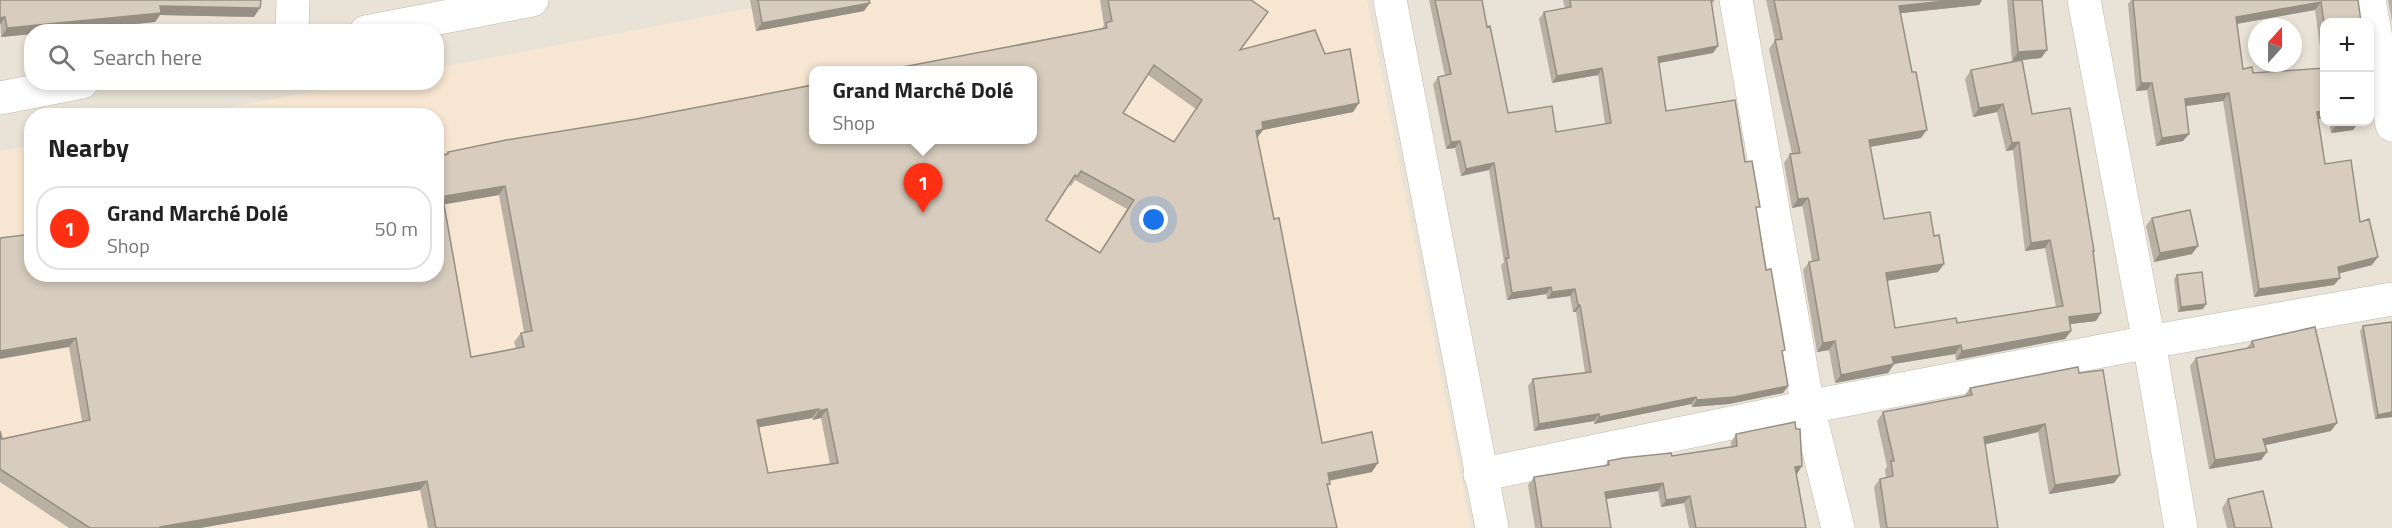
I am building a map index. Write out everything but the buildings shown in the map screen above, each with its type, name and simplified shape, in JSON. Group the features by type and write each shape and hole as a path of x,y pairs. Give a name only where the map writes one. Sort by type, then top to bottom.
{"street":[{"path":"292,24 293,0"},
{"path":"408,24 532,0"},
{"path":"1390,0 1492,528"},
{"path":"1736,0 1808,407 1838,528"},
{"path":"2084,0 2149,342 2181,528"},
{"path":"2369,0 2392,125"},
{"path":"0,98 41,90"},
{"path":"1480,475 1808,407 2149,342 2392,299"}],"shaded area":[{"path":"0,0 2392,0 2392,528 0,528"},
{"path":"792,0 1367,0 1471,528 0,528 0,151 24,146 24,282 444,282 444,108 225,108 322,90 444,90 444,67"}],"place":[{"name":"Grand Marché Dolé","path":"923,213"}]}
